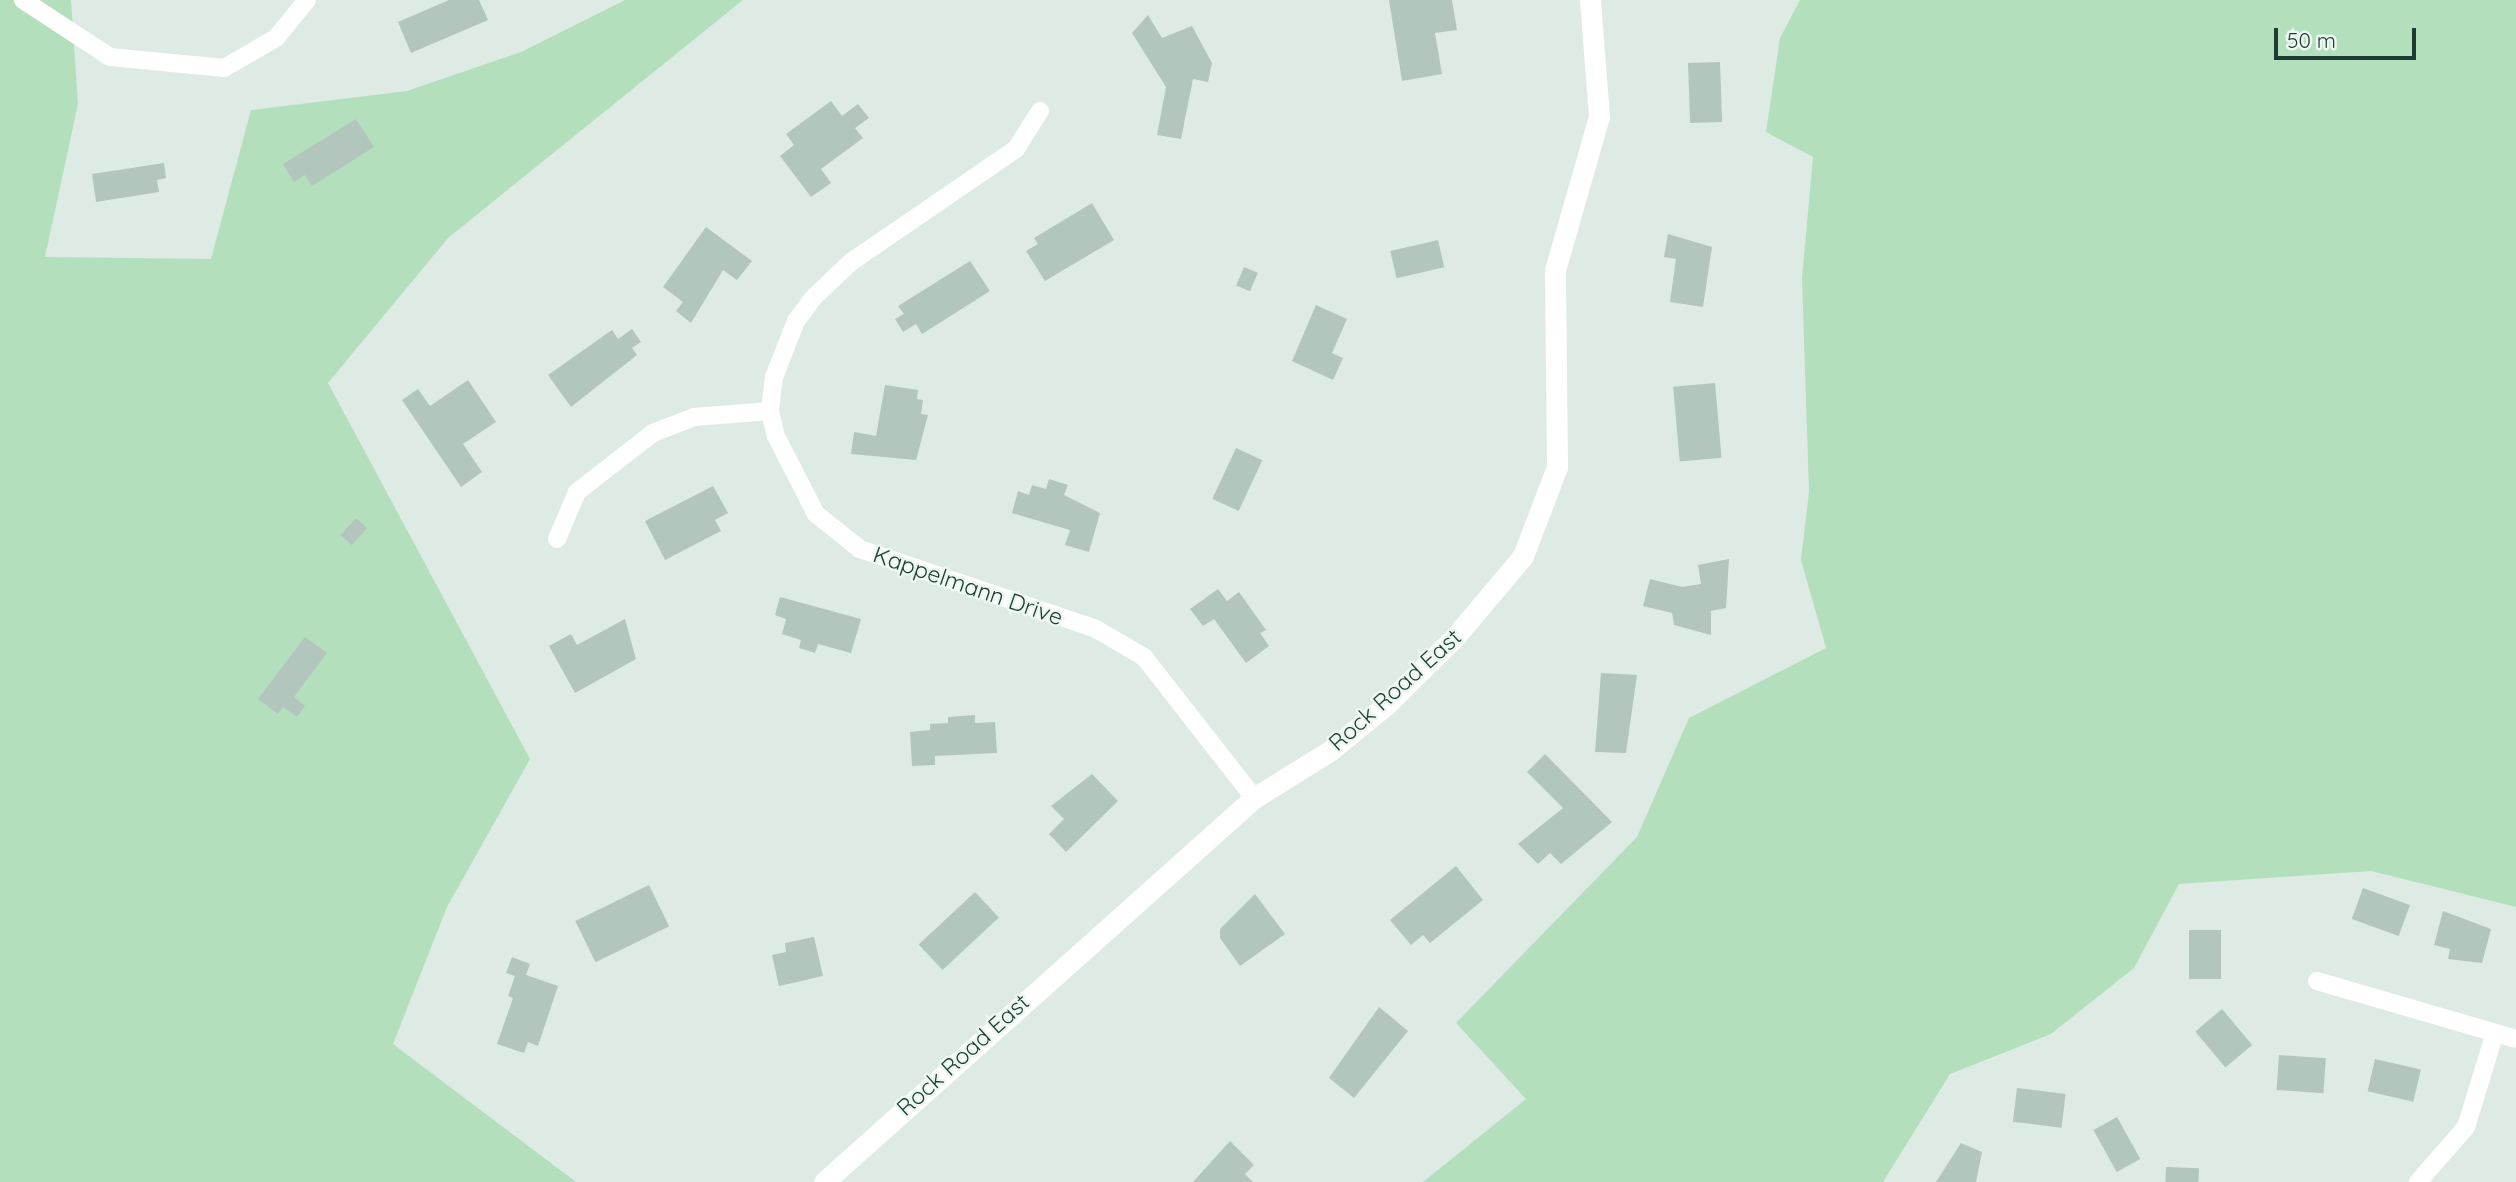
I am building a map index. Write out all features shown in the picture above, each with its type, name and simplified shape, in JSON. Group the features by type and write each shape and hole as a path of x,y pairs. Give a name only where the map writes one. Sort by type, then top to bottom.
{"street":[{"path":"23,0 110,57 224,68 276,38 307,0"},
{"name":"Rock Road East","path":"824,1182 1254,798 1331,750 1454,639 1523,556 1545,510 1557,467 1555,270 1599,117 1590,0"},
{"path":"557,539 577,492 653,433 694,417 770,411 784,345 814,297 851,262 1016,149 1040,111"},
{"name":"Kappelmann Drive","path":"770,411 797,487 838,535 883,559 1124,643 1165,678 1254,798"},
{"path":"2317,981 2516,1038"},
{"path":"2418,1182 2466,1127 2495,1033"}],"green space":[{"path":"0,0 71,0 78,104 45,257 211,259 251,110 407,91 521,52 625,0 743,0 448,238 328,383 530,759 447,907 393,1044 576,1182 0,1182"},
{"path":"1800,0 2516,0 2516,907 2371,871 2179,884 2134,968 2051,1034 1950,1074 1883,1182 1423,1182 1526,1099 1456,1023 1637,837 1689,718 1826,648 1801,560 1809,492 1802,278 1813,157 1766,132 1780,38"}],"building":[{"path":"449,0 479,0 488,20 411,53 398,22"},
{"path":"1389,0 1452,0 1457,30 1435,33 1442,74 1402,81"},
{"path":"1148,15 1162,38 1192,26 1212,63 1208,82 1193,79 1181,139 1157,135 1166,87 1132,33"},
{"path":"1720,62 1722,122 1690,123 1688,63"},
{"path":"831,101 842,116 858,104 869,118 855,128 863,138 821,169 831,183 811,197 780,156 794,145 786,134"},
{"path":"356,119 374,147 312,186 305,175 294,182 283,164"},
{"path":"164,163 166,178 157,180 159,192 96,202 92,174"},
{"path":"1092,203 1114,240 1045,281 1026,251 1038,244 1034,238"},
{"path":"706,227 752,261 737,280 723,270 691,323 676,311 683,302 663,287"},
{"path":"1668,234 1712,247 1703,307 1670,302 1676,259 1664,257"},
{"path":"1438,240 1444,267 1397,278 1390,251"},
{"path":"970,261 990,291 922,334 916,324 903,332 895,319 904,314 898,306"},
{"path":"1244,267 1258,273 1250,291 1236,285"},
{"path":"1316,305 1347,319 1332,353 1343,358 1333,380 1292,361"},
{"path":"632,329 641,342 632,348 637,355 571,407 548,375 612,330 618,339"},
{"path":"468,380 496,422 463,444 482,472 461,487 402,400 418,389 430,406"},
{"path":"1715,383 1722,458 1680,461 1673,387"},
{"path":"885,385 918,390 917,399 923,400 921,414 928,415 916,460 851,454 854,432 876,436"},
{"path":"1236,448 1262,460 1239,511 1212,499"},
{"path":"1049,479 1068,485 1064,495 1100,513 1089,552 1065,545 1070,530 1012,513 1018,491 1029,495 1032,485 1046,489"},
{"path":"713,486 728,513 715,520 721,531 665,560 645,521"},
{"path":"356,518 367,528 352,545 341,535"},
{"path":"1729,559 1726,608 1711,611 1711,635 1674,625 1672,613 1643,606 1650,579 1682,587 1701,584 1698,565"},
{"path":"1218,589 1227,601 1239,592 1266,630 1260,633 1269,646 1246,663 1214,619 1203,626 1190,609"},
{"path":"780,597 861,619 851,653 818,644 815,653 799,648 801,640 782,634 786,619 775,615"},
{"path":"625,619 636,659 575,693 549,646 571,634 577,645"},
{"path":"305,637 327,653 294,697 305,706 297,717 283,707 278,714 258,699"},
{"path":"1601,673 1637,675 1626,753 1595,752"},
{"path":"975,715 975,723 995,722 997,753 935,756 935,765 912,766 910,732 930,730 930,724 948,723 948,717"},
{"path":"1545,754 1612,822 1561,864 1550,853 1538,864 1518,844 1563,808 1527,772"},
{"path":"1092,774 1118,801 1066,852 1049,834 1064,819 1051,806"},
{"path":"1456,866 1483,900 1430,943 1423,935 1411,945 1390,920"},
{"path":"649,885 669,926 595,962 575,921"},
{"path":"2363,888 2410,905 2399,936 2352,919"},
{"path":"975,892 999,918 943,970 919,945"},
{"path":"1255,894 1285,934 1240,966 1220,938 1220,929"},
{"path":"2443,911 2491,929 2482,963 2448,959 2450,949 2434,945"},
{"path":"2189,930 2221,930 2221,979 2189,979"},
{"path":"814,937 823,976 779,986 772,955 786,952 785,943"},
{"path":"512,957 530,964 526,975 558,986 538,1046 528,1042 524,1053 497,1044 513,998 508,996 515,976 506,973"},
{"path":"1379,1007 1408,1031 1354,1098 1329,1078"},
{"path":"2222,1009 2252,1045 2225,1068 2195,1031"},
{"path":"2279,1055 2326,1058 2323,1093 2277,1090"},
{"path":"2375,1059 2421,1070 2413,1102 2368,1091"},
{"path":"2017,1088 2066,1094 2061,1128 2013,1122"},
{"path":"2117,1117 2140,1159 2117,1172 2093,1130"},
{"path":"1230,1141 1254,1165 1245,1174 1253,1182 1193,1182"},
{"path":"1961,1143 1982,1152 1976,1182 1936,1182"},
{"path":"2166,1167 2199,1168 2198,1182 2165,1182"}]}
